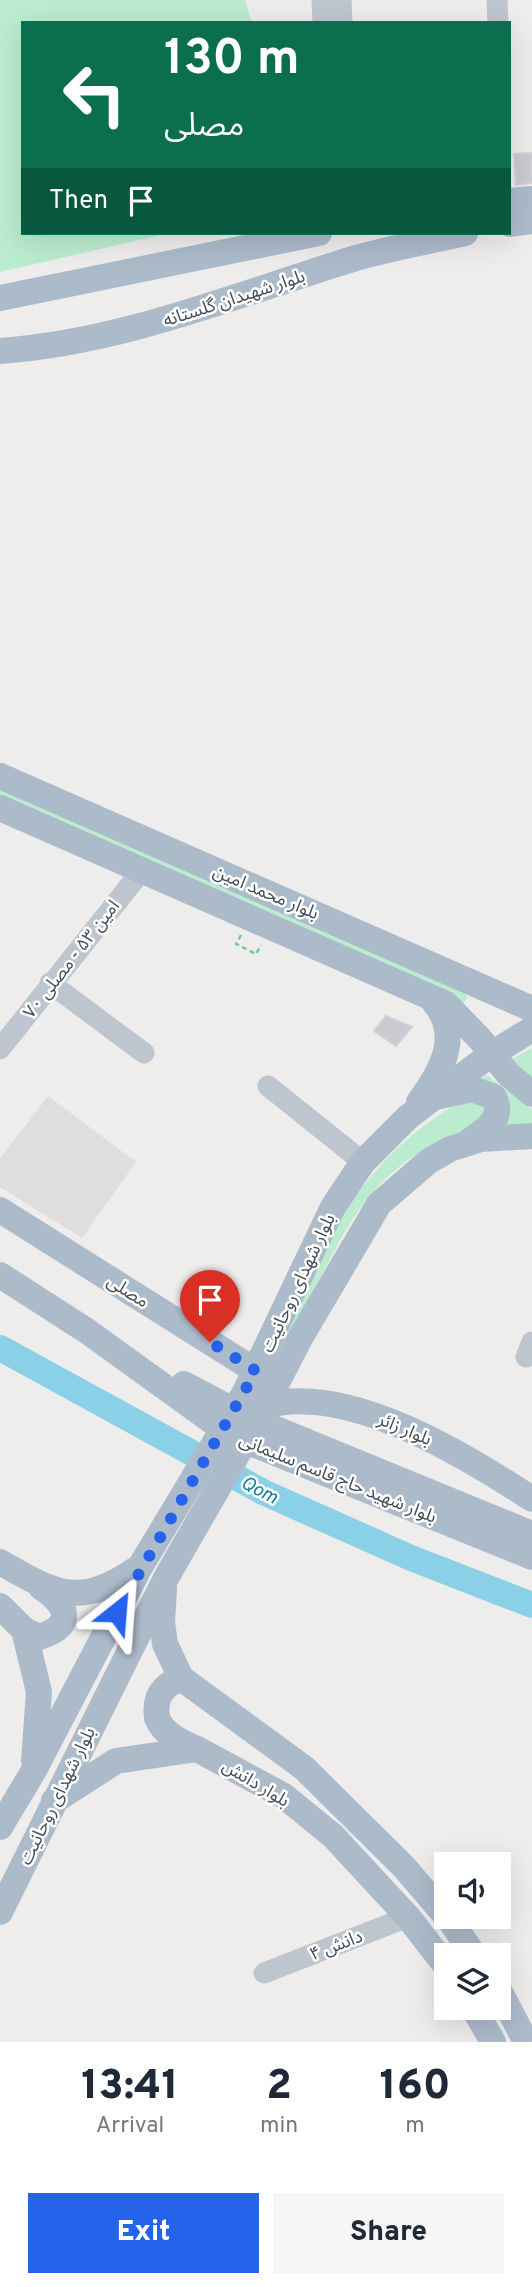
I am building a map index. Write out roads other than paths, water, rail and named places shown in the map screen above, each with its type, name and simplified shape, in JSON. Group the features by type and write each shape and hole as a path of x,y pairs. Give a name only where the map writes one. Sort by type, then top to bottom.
{"main road":[{"path":"511,201 532,199"},
{"path":"511,224 532,221"},
{"path":"0,298 309,235"},
{"name":"بلوار شهیدان گلستانه","path":"0,351 68,343 123,331 185,315 357,258 456,235"},
{"name":"بلوار محمد امین","path":"0,776 532,1009"},
{"name":"بلوار محمد امین","path":"0,808 446,1004 480,1038 490,1055 532,1094"},
{"path":"457,1016 465,1016 477,1009 481,1002 477,985"},
{"path":"408,1117 441,1066 448,1042 446,1020 431,999 423,993"},
{"path":"408,1117 490,1055 532,1030"},
{"path":"435,1097 472,1089 494,1097 499,1107 497,1116 464,1145"},
{"name":"بلوار شهدای روحانیت","path":"0,1827 33,1772 141,1567 256,1371 333,1207 363,1162 408,1117"},
{"path":"464,1145 481,1139 532,1136"},
{"name":"بلوار شهدای روحانیت","path":"2,1905 166,1578 265,1406 299,1339 379,1204 429,1161 464,1145"},
{"name":"مصلی","path":"0,1210 256,1371"},
{"name":"بلوار شهید حاج قاسم سلیمانی","path":"0,1275 87,1331 231,1435 532,1558"},
{"name":"بلوار شهید حاج قاسم سلیمانی","path":"87,1331 244,1416 532,1534"},
{"name":"بلوار زائر","path":"265,1406 306,1399 380,1418 486,1468 532,1499"},
{"path":"0,1562 40,1586 62,1603 65,1612 63,1621 55,1631 39,1637 24,1630 0,1606"},
{"path":"40,1586 70,1593 92,1593 141,1567"},
{"path":"166,1578 162,1622 177,1674"},
{"path":"24,1630 38,1692 33,1772"},
{"name":"بلوار دانش","path":"434,1901 403,1866 304,1768 177,1674 160,1691 157,1718 164,1729 178,1740 284,1796 333,1836 408,1917 434,1951"},
{"path":"54,1801 116,1761 197,1749"},
{"path":"511,2013 526,2042"},
{"path":"480,2020 493,2042"}],"street":[{"path":"322,0 323,21"},
{"path":"341,0 342,21"},
{"path":"497,0 498,21"},
{"name":"امین ۵۳ - مصلی ۷۰","path":"0,1049 143,869"},
{"path":"50,984 144,1053"},
{"path":"268,1086 363,1162"},
{"name":"دانش ۴","path":"264,1973 408,1917"}],"waterway":[{"name":"Qom","path":"0,1348 263,1492 411,1558 532,1605"}]}
